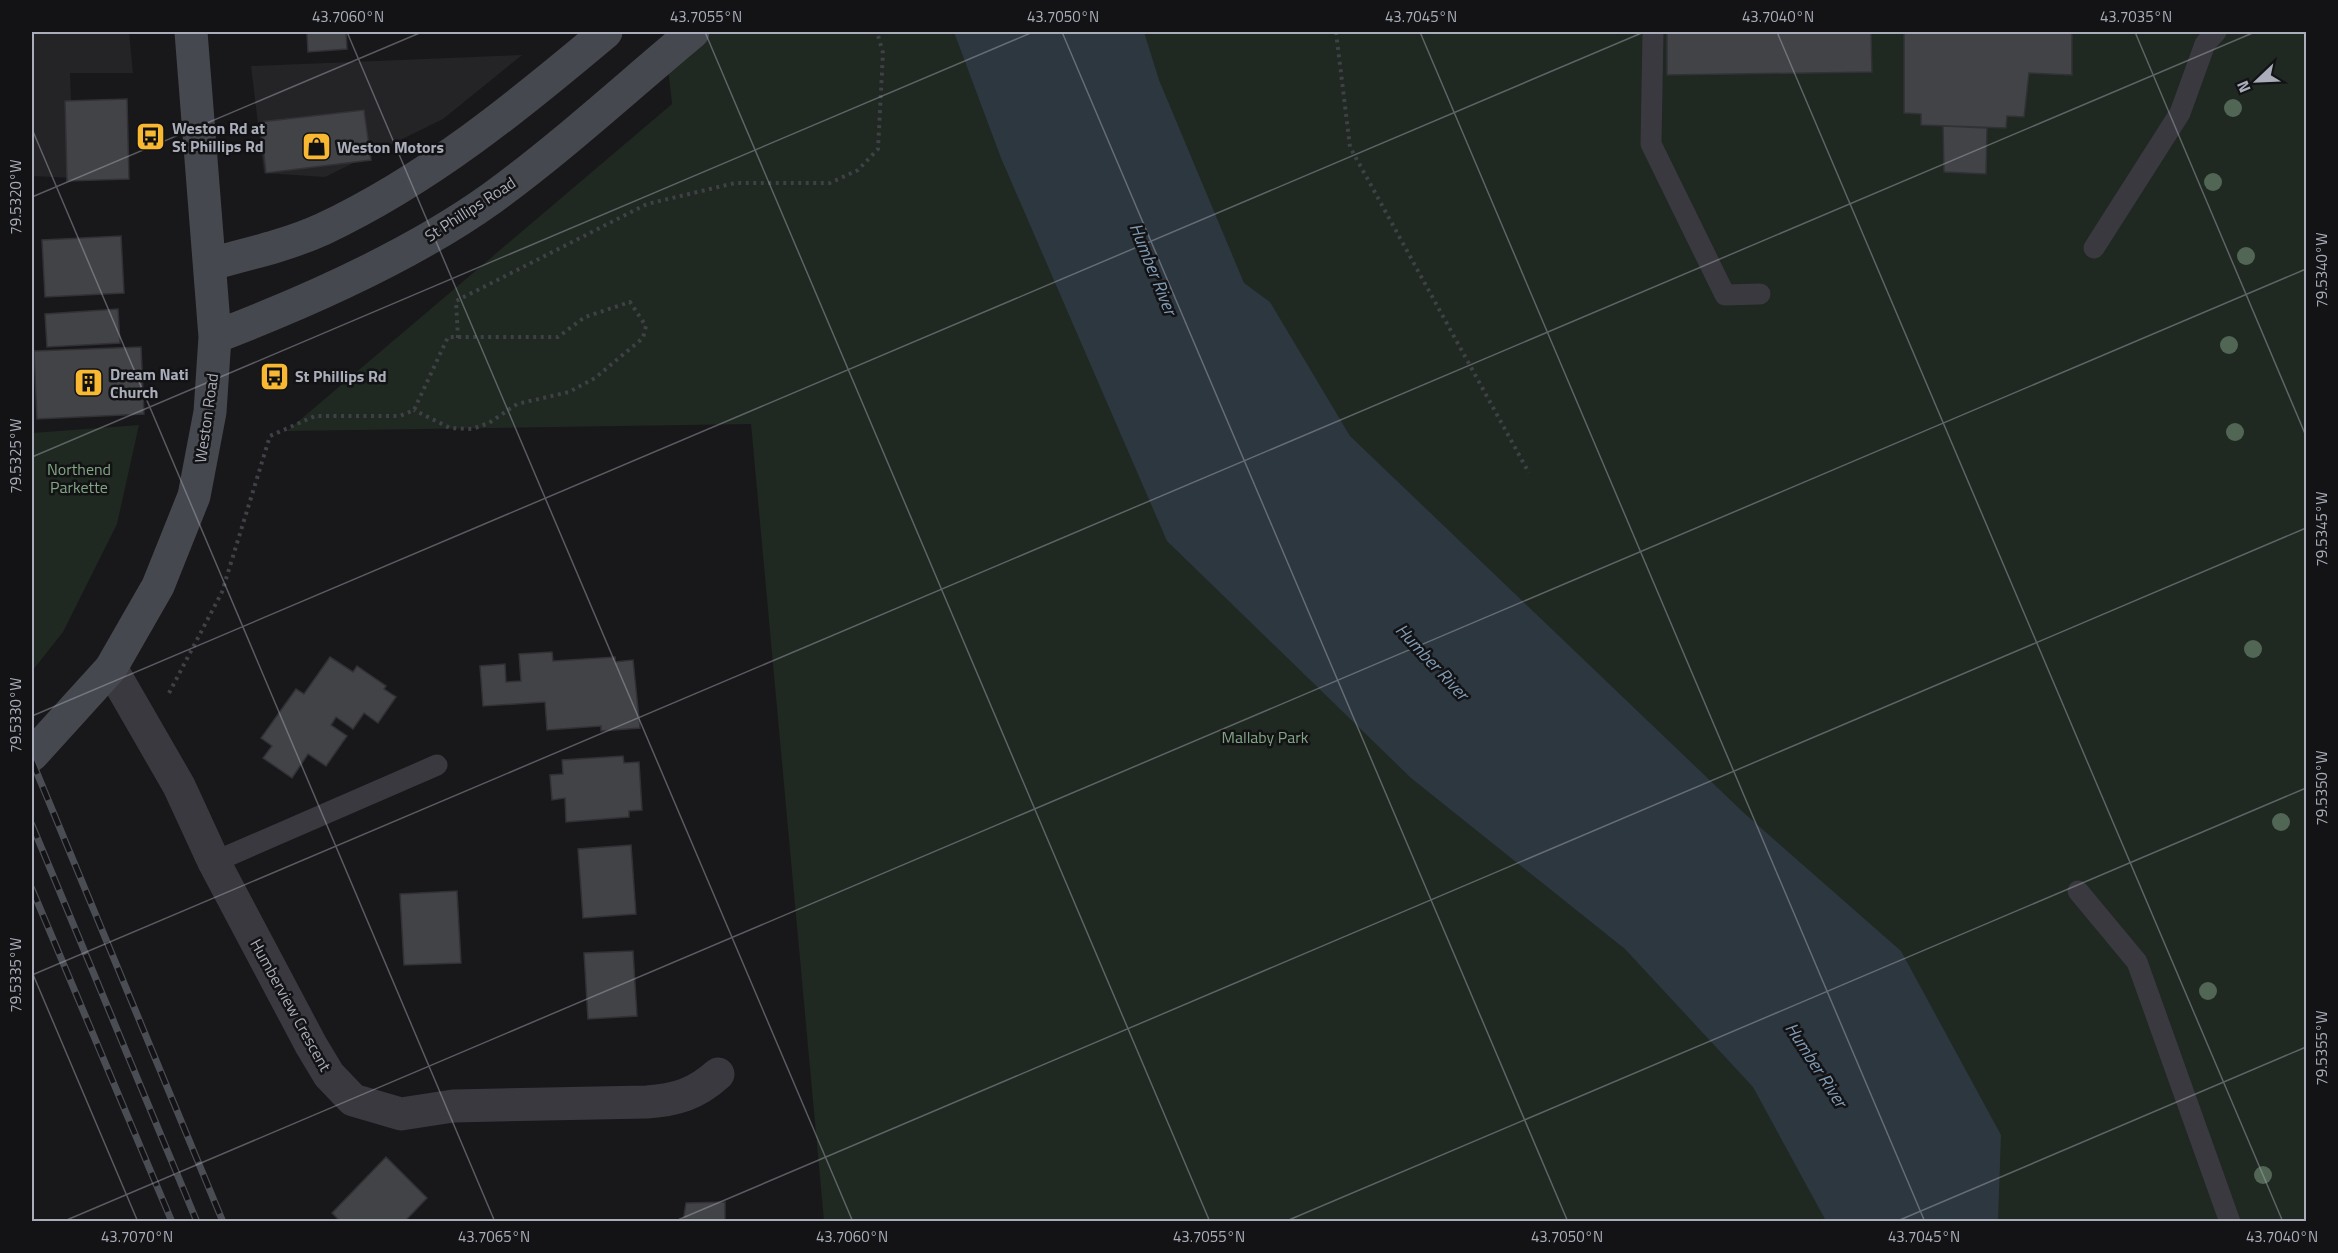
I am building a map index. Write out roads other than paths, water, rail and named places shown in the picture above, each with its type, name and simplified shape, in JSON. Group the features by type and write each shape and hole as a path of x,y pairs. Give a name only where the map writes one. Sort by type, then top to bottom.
{"main road":[{"name":"Weston Road","path":"32,755 111,668 158,586 194,495 210,412 215,337 191,32"},
{"path":"210,264 322,229 406,184 504,117 606,32"},
{"name":"St Phillips Road","path":"215,337 283,311 369,270 490,199 530,169 693,32"}],"street":[{"name":"Humberview Crescent","path":"111,668 179,786 214,862 311,1045 329,1075 353,1100 401,1114 453,1106 675,1100 703,1088 718,1074"}],"lane":[{"path":"1653,32 1651,144 1725,295 1760,294"},
{"path":"2094,248 2180,113 2205,44 2216,32"},
{"path":"214,862 437,765"},
{"path":"2078,891 2137,962 2230,1221"}],"water":[{"name":"Humber River","path":"954,32 1144,32 1159,80 1244,283 1270,302 1350,436 1744,813 1901,951 2001,1135 1998,1221 1826,1221 1753,1087 1625,949 1411,778 1167,541 1001,158"}],"railway":[{"path":"32,761 223,1222"},
{"path":"32,825 197,1222"},
{"path":"32,889 172,1222"}],"place":[{"name":"Weston Rd at St Phillips Rd","path":"151,137"},
{"name":"Weston Motors","path":"316,147"},
{"name":"St Phillips Rd","path":"274,376"},
{"name":"Dream Nati Church","path":"89,383"}],"park label":[{"name":"Northend Parkette","path":"79,478"},
{"name":"Mallaby Park","path":"1265,737"}]}
